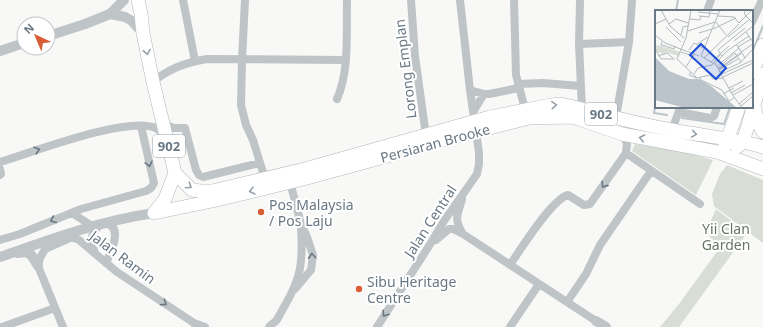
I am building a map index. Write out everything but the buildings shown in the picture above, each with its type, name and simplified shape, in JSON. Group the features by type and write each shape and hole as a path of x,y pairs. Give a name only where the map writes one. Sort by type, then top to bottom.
{"main road":[{"name":"902","path":"138,0 153,82 175,173 165,199 154,213"},
{"path":"753,70 763,45"},
{"path":"722,154 741,144 763,74"},
{"name":"Persiaran Brooke","path":"175,173 189,188 201,192 212,191 265,178 289,178 474,120 525,109 560,104 637,123 672,130 728,138 741,144 763,147"},
{"path":"754,106 759,125 763,132"},
{"path":"722,154 739,108"},
{"name":"Persiaran Brooke","path":"154,213 217,200 474,120 561,117 579,119 622,134 722,154 761,168"},
{"path":"741,144 761,168"}],"street":[{"path":"56,33 110,14 124,0"},
{"path":"183,0 195,61"},
{"path":"245,0 241,105 246,125 265,178"},
{"path":"338,99 342,87 345,60 347,0"},
{"name":"Lorong Emplan","path":"412,0 415,56 426,136"},
{"name":"Jalan Central","path":"377,327 444,220 464,194 476,174 479,164 479,153 460,0"},
{"path":"514,0 516,75 525,109"},
{"path":"580,0 579,44 582,109"},
{"path":"616,117 629,42 632,0"},
{"path":"707,10 710,0"},
{"path":"753,20 762,0"},
{"path":"110,14 132,21 143,33"},
{"path":"579,44 629,42"},
{"path":"0,51 16,46"},
{"path":"153,82 163,73 195,61 207,59 345,60"},
{"path":"470,90 484,94 519,86 543,83 580,86"},
{"path":"474,120 484,94"},
{"path":"672,130 679,110 710,118 714,116 717,108"},
{"path":"0,162 119,127 141,126 165,130 185,128 196,170 199,175 203,177 260,163"},
{"path":"0,240 72,212 146,191 153,186 154,183 141,126"},
{"path":"510,265 537,226 561,198 568,195 584,205 590,204 626,153 627,143 622,134"},
{"path":"626,153 700,204"},
{"path":"567,302 586,274 600,245 651,171"},
{"path":"269,327 276,324 295,289 311,270 313,260 310,245 301,224 289,178"},
{"path":"463,234 458,225 457,219 464,194"},
{"path":"72,212 99,224 111,225 114,229 116,237 106,263"},
{"path":"0,257 70,232 99,224 154,213"},
{"path":"96,254 91,243 94,230 99,224"},
{"path":"295,289 301,266 301,224"},
{"path":"429,246 449,229 463,234 598,324 606,327"},
{"name":"Jalan Ramin","path":"38,266 40,258 46,250 75,237 117,272 195,325 205,327"},
{"path":"11,254 28,252 32,256 38,266 62,327"},
{"path":"510,327 539,284"},
{"path":"2,327 55,308"}],"green space":[{"path":"635,144 684,152 713,160 696,195 632,151"},
{"path":"727,165 763,180 763,243 714,206 712,194 720,174"},
{"name":"Yii Clan Garden","path":"716,209 747,233 679,327 660,327 679,304 716,253 707,229"}],"waterway":[{"path":"676,10 678,0"},
{"path":"753,51 763,26"},
{"path":"655,108 654,113 667,115"},
{"path":"682,118 724,124 730,108"}],"place":[{"name":"Pos Malaysia / Pos Laju","path":"261,212"},
{"name":"Sibu Heritage Centre","path":"359,289"}]}
